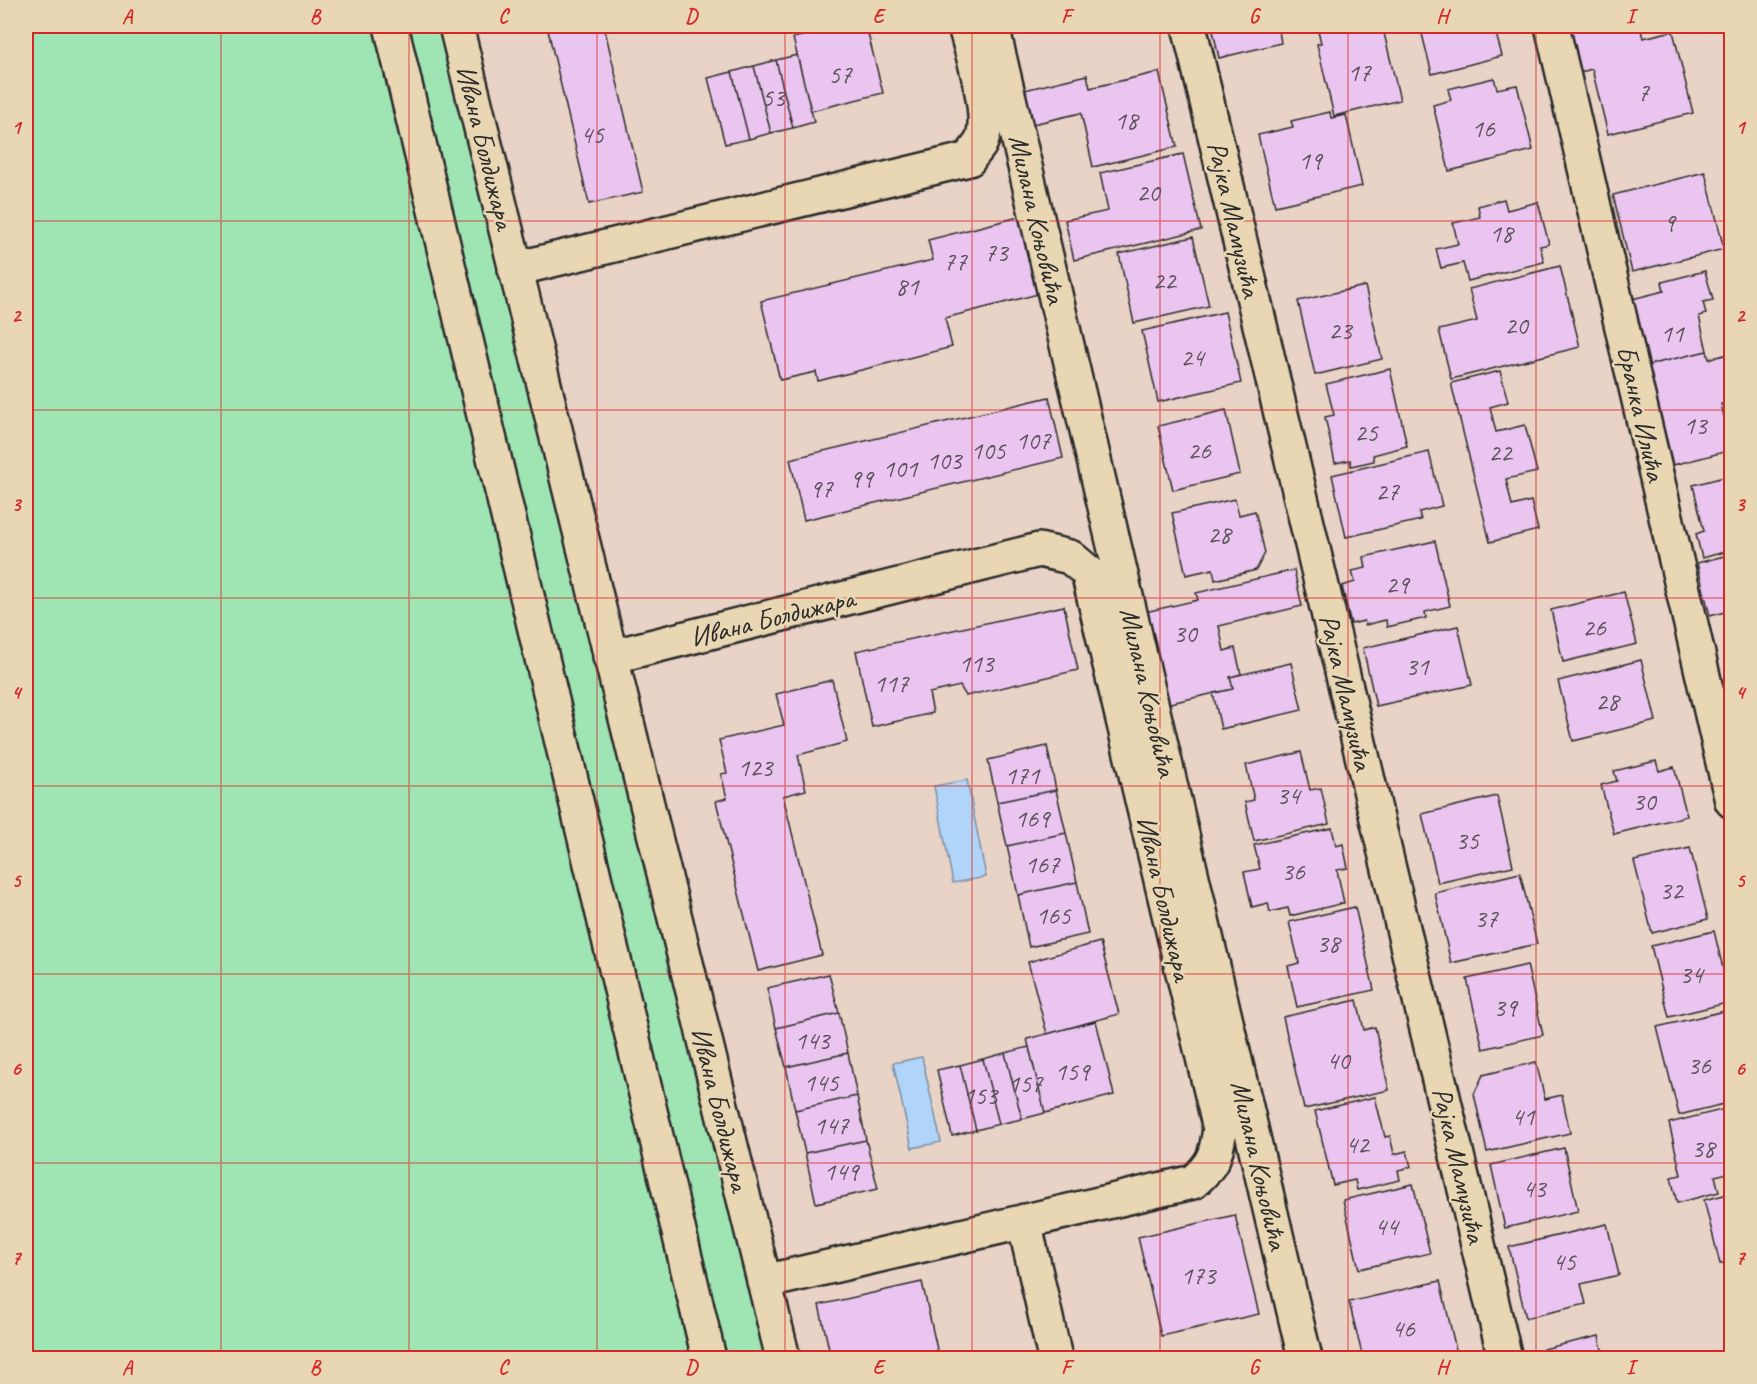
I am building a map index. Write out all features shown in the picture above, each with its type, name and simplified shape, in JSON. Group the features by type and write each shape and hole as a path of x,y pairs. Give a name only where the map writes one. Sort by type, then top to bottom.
{"street":[{"path":"391,26 709,1359"},
{"name":"Ивана Болдижара","path":"456,26 783,1359"},
{"name":"Ивана Болдижара","path":"516,268 969,159 981,143 985,120 982,94 965,26"},
{"name":"Милана Коњовића","path":"992,26 1305,1359"},
{"name":"Рајка Мамузића","path":"1189,26 1506,1359"},
{"name":"Бранка Илића","path":"1552,26 1731,801"},
{"name":"Ивана Болдижара","path":"610,657 1039,550 1070,557 1088,572 1220,1129 1216,1151 1208,1169 1193,1182 764,1282"},
{"path":"1024,1221 1055,1359"}],"green space":[{"path":"26,26 452,26 772,1358 26,1358"}],"water":[{"path":"967,780 986,877 953,883 934,786"},
{"path":"922,1057 941,1142 912,1148 893,1063"}],"building":[{"path":"547,26 604,26 643,192 589,204"},
{"path":"814,26 842,26 815,32"},
{"path":"844,26 866,26 883,93 811,111 793,38"},
{"path":"1212,26 1291,26 1292,28 1279,31 1281,43 1219,58"},
{"path":"1317,26 1378,26 1379,30 1383,29 1400,100 1334,116 1317,44 1321,43"},
{"path":"1420,26 1494,26 1502,56 1432,74"},
{"path":"1589,26 1640,26 1643,38 1673,31 1693,113 1608,134 1592,69 1581,72 1571,30"},
{"path":"797,55 814,122 793,128 776,60"},
{"path":"776,60 793,128 771,133 754,66"},
{"path":"754,66 771,133 749,139 732,72"},
{"path":"732,72 749,139 725,144 708,78"},
{"path":"1159,72 1177,147 1093,167 1081,113 1024,126 1016,92 1087,75 1090,88"},
{"path":"1494,78 1497,89 1517,85 1533,150 1449,171 1433,105 1451,100 1448,89"},
{"path":"1330,112 1331,118 1346,115 1362,186 1275,206 1258,135 1293,127 1291,121"},
{"path":"1183,154 1201,230 1074,260 1065,220 1108,211 1100,173"},
{"path":"1705,172 1724,249 1632,272 1613,195"},
{"path":"1504,199 1507,210 1538,202 1549,244 1540,246 1544,262 1468,281 1463,263 1441,268 1436,249 1458,244 1453,223 1480,217 1478,206"},
{"path":"1019,217 1038,294 945,318 952,347 818,381 816,372 780,380 761,301 933,260 928,240"},
{"path":"1193,237 1209,306 1134,323 1119,254"},
{"path":"1560,266 1580,347 1451,379 1439,330 1477,321 1469,289"},
{"path":"1705,271 1713,300 1703,302 1706,314 1699,316 1707,351 1648,365 1632,299 1664,291 1662,282"},
{"path":"1365,286 1382,359 1315,375 1298,301"},
{"path":"1225,312 1241,383 1158,402 1142,331"},
{"path":"1707,351 1709,359 1732,353 1732,389 1730,390 1732,401 1721,404 1732,450 1673,465 1648,365"},
{"path":"1390,369 1407,446 1373,455 1374,461 1351,466 1350,460 1335,463 1325,417 1334,415 1326,384"},
{"path":"1500,371 1508,402 1490,407 1496,432 1525,425 1537,472 1506,479 1512,506 1531,501 1538,530 1490,542 1451,383"},
{"path":"1049,397 1063,458 804,520 790,459"},
{"path":"1226,410 1240,474 1173,490 1158,426"},
{"path":"1429,452 1442,506 1419,512 1421,520 1346,537 1332,475"},
{"path":"1732,475 1732,550 1702,558 1696,534 1704,531 1693,485"},
{"path":"1235,499 1239,515 1255,511 1265,553 1256,570 1215,580 1213,569 1186,575 1172,513"},
{"path":"1435,541 1450,606 1425,612 1426,618 1387,627 1386,620 1365,625 1364,621 1351,624 1342,586 1355,582 1352,571 1366,568 1364,557"},
{"path":"1732,554 1732,610 1710,616 1697,563"},
{"path":"1294,570 1302,606 1219,626 1224,651 1235,648 1241,674 1230,677 1233,689 1166,704 1145,612 1198,600 1196,593"},
{"path":"1624,592 1637,644 1563,662 1551,610"},
{"path":"1064,606 1078,670 966,696 960,686 929,693 933,713 872,727 856,651"},
{"path":"1458,626 1472,685 1376,706 1363,648"},
{"path":"1641,660 1656,721 1573,741 1558,681"},
{"path":"1291,663 1302,710 1221,729 1213,693 1233,689 1230,677"},
{"path":"832,680 847,742 798,755 806,790 783,796 822,955 758,971 716,801 727,798 721,774 727,773 719,740 784,725 776,694"},
{"path":"1047,746 1056,790 997,802 988,760"},
{"path":"1301,752 1310,790 1321,788 1329,824 1254,841 1245,802 1254,800 1246,765"},
{"path":"1656,761 1659,771 1674,767 1687,816 1614,834 1601,785 1617,781 1614,771"},
{"path":"1056,790 1066,833 1007,846 997,802"},
{"path":"1497,796 1513,866 1438,883 1422,814"},
{"path":"1332,828 1336,846 1343,844 1348,868 1337,870 1344,903 1290,916 1288,908 1270,912 1268,903 1252,907 1244,872 1260,869 1254,845"},
{"path":"1066,833 1077,882 1018,895 1007,846"},
{"path":"1690,848 1708,919 1652,933 1634,861"},
{"path":"1520,873 1537,944 1451,963 1435,893"},
{"path":"1077,882 1088,934 1029,947 1018,895"},
{"path":"1355,907 1374,990 1297,1007 1288,966 1299,963 1289,922"},
{"path":"1714,931 1731,1002 1669,1017 1651,946"},
{"path":"1100,942 1119,1014 1047,1034 1028,962"},
{"path":"1527,965 1543,1035 1483,1049 1467,979"},
{"path":"829,974 839,1013 776,1028 767,988"},
{"path":"1357,1000 1364,1030 1375,1027 1389,1090 1304,1109 1283,1017"},
{"path":"1729,1010 1732,1020 1732,1102 1679,1115 1657,1027"},
{"path":"839,1013 848,1053 786,1067 776,1028"},
{"path":"1096,1021 1114,1095 1045,1113 1027,1039"},
{"path":"1029,1047 1045,1113 1022,1119 1005,1053"},
{"path":"848,1053 857,1096 795,1110 786,1067"},
{"path":"1005,1053 1022,1119 999,1124 983,1059"},
{"path":"983,1059 999,1124 976,1130 960,1065"},
{"path":"1536,1062 1545,1099 1562,1095 1570,1133 1487,1152 1474,1094 1483,1075"},
{"path":"960,1065 976,1130 952,1136 937,1070"},
{"path":"857,1096 866,1140 805,1153 795,1110"},
{"path":"1375,1097 1385,1137 1390,1136 1394,1154 1407,1151 1411,1167 1398,1170 1400,1180 1357,1190 1355,1180 1333,1185 1315,1111"},
{"path":"1729,1108 1732,1114 1732,1172 1715,1176 1719,1192 1677,1203 1671,1177 1681,1175 1669,1123"},
{"path":"866,1140 878,1189 816,1203 805,1153"},
{"path":"1564,1148 1578,1211 1505,1228 1491,1165"},
{"path":"1413,1184 1430,1253 1359,1269 1343,1200"},
{"path":"1732,1193 1732,1261 1720,1264 1704,1200"},
{"path":"1235,1215 1259,1314 1161,1336 1138,1237"},
{"path":"1607,1224 1619,1275 1581,1284 1586,1304 1526,1318 1509,1247"},
{"path":"1440,1281 1457,1354 1437,1358 1363,1358 1349,1302"},
{"path":"922,1282 939,1358 831,1358 819,1305"},
{"path":"1599,1336 1604,1358 1545,1358 1543,1349"}]}
